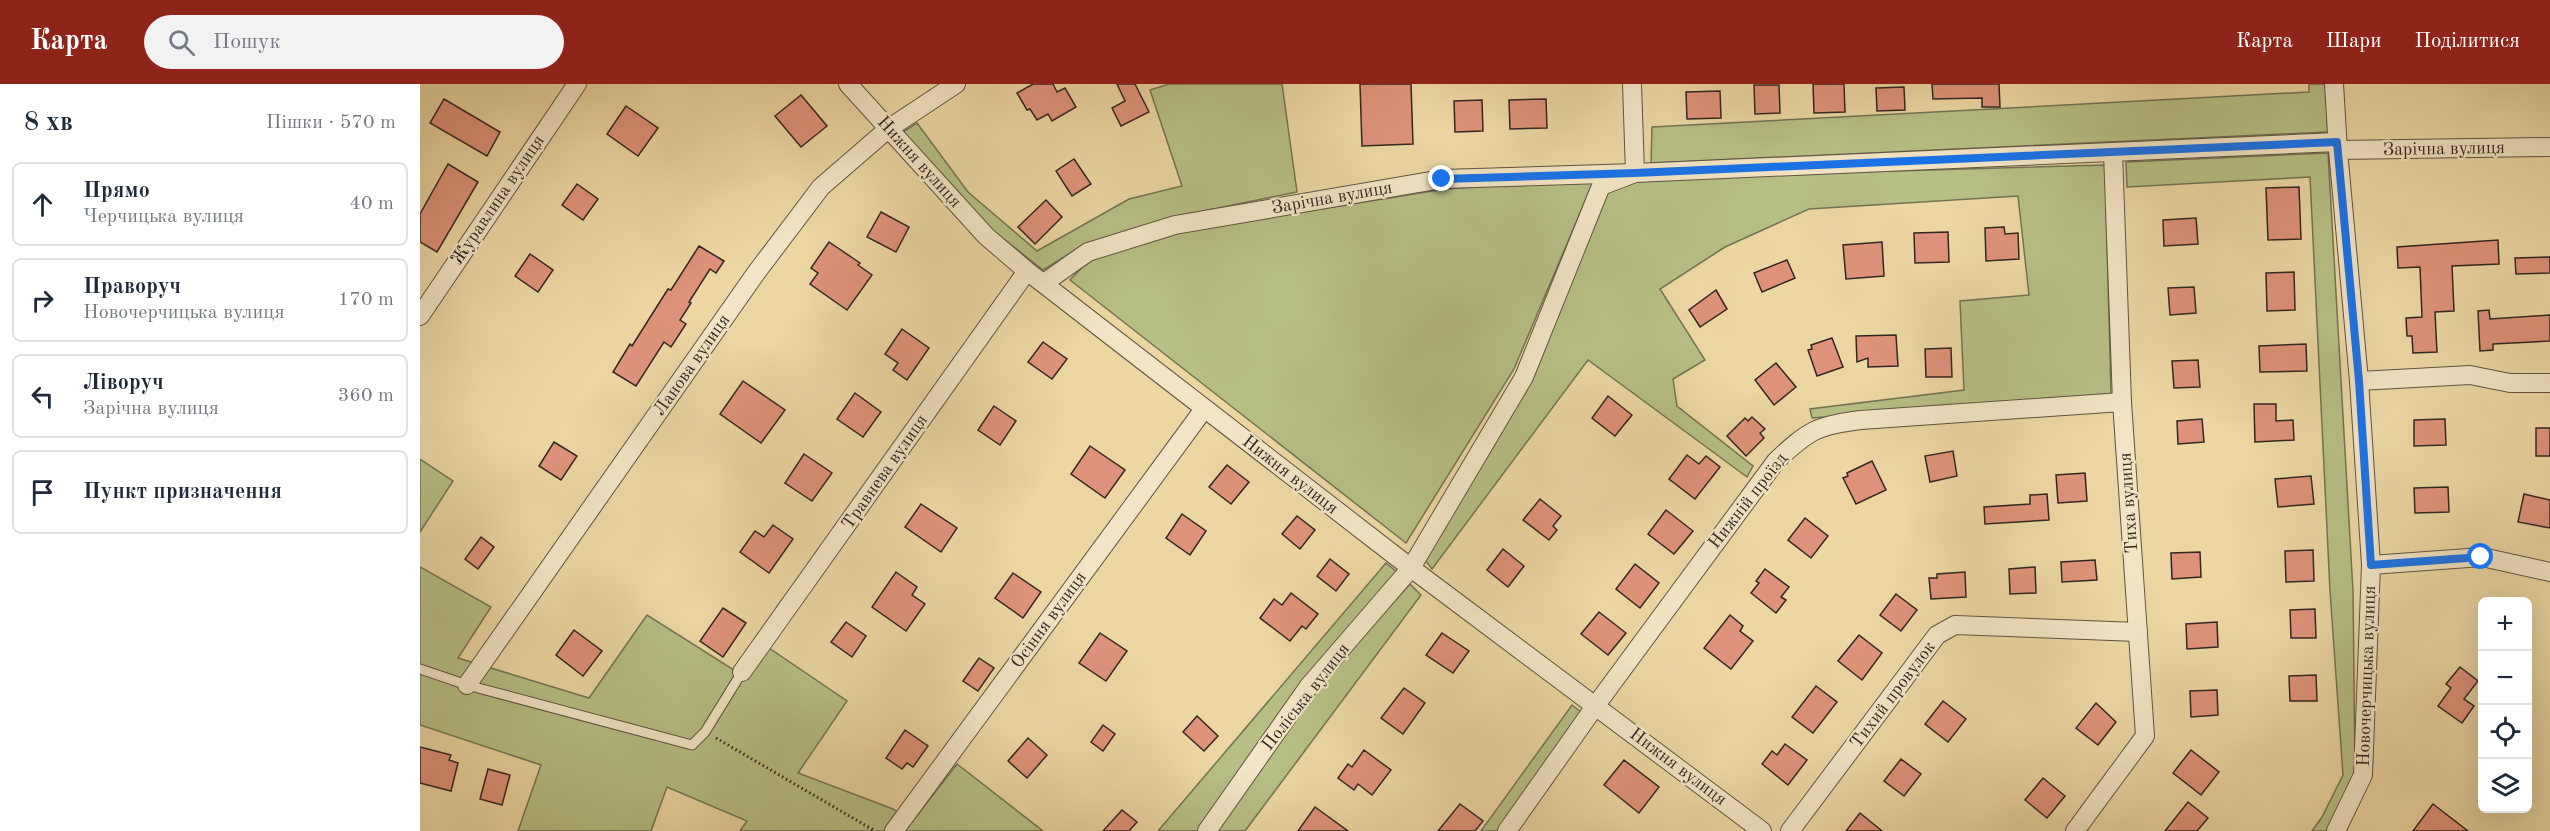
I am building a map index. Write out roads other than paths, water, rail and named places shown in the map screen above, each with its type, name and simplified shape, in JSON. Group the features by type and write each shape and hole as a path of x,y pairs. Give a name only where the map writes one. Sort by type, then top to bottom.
{"street":[{"name":"Журавлина вулиця","path":"420,316 577,84"},
{"name":"Нижня вулиця","path":"848,84 986,236 1028,271 1412,568 1762,831"},
{"name":"Ланова вулиця","path":"467,685 756,273 821,187 888,129 956,84"},
{"path":"1632,84 1635,173"},
{"name":"Новочерчицька вулиця","path":"2334,84 2337,146 2359,381 2371,565 2363,775 2336,831"},
{"name":"Зарічна вулиця","path":"1044,283 1088,252 1175,225 1442,179 2113,152 2337,146 2550,147"},
{"name":"Тиха вулиця","path":"2075,831 2145,735 2122,402 2113,152"},
{"name":"Зарічна вулиця","path":"1412,568 1524,376 1601,186 1635,173"},
{"name":"Травнева вулиця","path":"742,672 1028,271"},
{"path":"2359,381 2470,375 2510,383 2550,382"},
{"name":"Нижній проїзд","path":"1507,831 1596,705 1776,461 1802,436 1832,424 1861,420 2122,402"},
{"name":"Осіння вулиця","path":"894,831 1204,409"},
{"path":"2371,565 2481,557 2550,572"},
{"name":"Поліська вулиця","path":"1207,831 1309,686 1412,568"},
{"name":"Тихий провулок","path":"1790,831 1937,635 1955,625 2138,632"}],"lane":[{"path":"420,669 467,685 692,745 705,732 742,672"}]}
